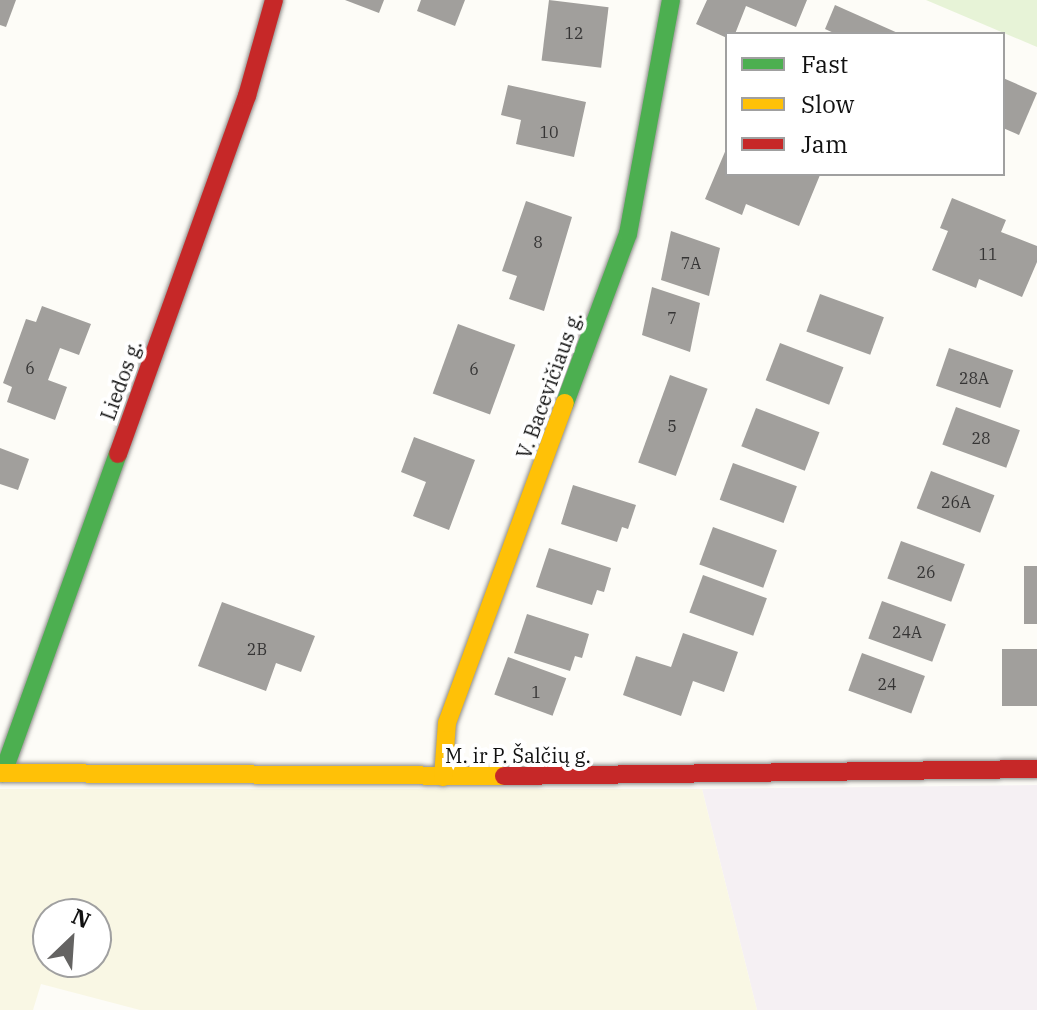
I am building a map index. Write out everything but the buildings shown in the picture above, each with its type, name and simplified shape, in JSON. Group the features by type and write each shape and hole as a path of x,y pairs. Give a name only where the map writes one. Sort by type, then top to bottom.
{"street":[{"name":"Liedos g.","path":"1,773 247,96 274,0"},
{"name":"V. Bacevičiaus g.","path":"443,777 447,723 628,234 671,0"},
{"name":"M. ir P. Šalčių g.","path":"1,773 443,777 1037,769"}],"shaded area":[{"path":"1037,785 1037,1010 757,1010 702,789"},
{"path":"0,789 702,789 757,1010 140,1010 41,984 33,1010 0,1010"}],"green space":[{"path":"926,0 1037,0 1037,47"}],"traffic: fast":[{"path":"565,403 628,234 671,0"},
{"path":"3,773 118,454"}],"traffic: slow":[{"path":"443,777 447,723 565,403"},
{"path":"0,773 504,776"}],"traffic: jam":[{"path":"118,454 247,96 274,0"},
{"path":"504,776 1037,769"}]}
